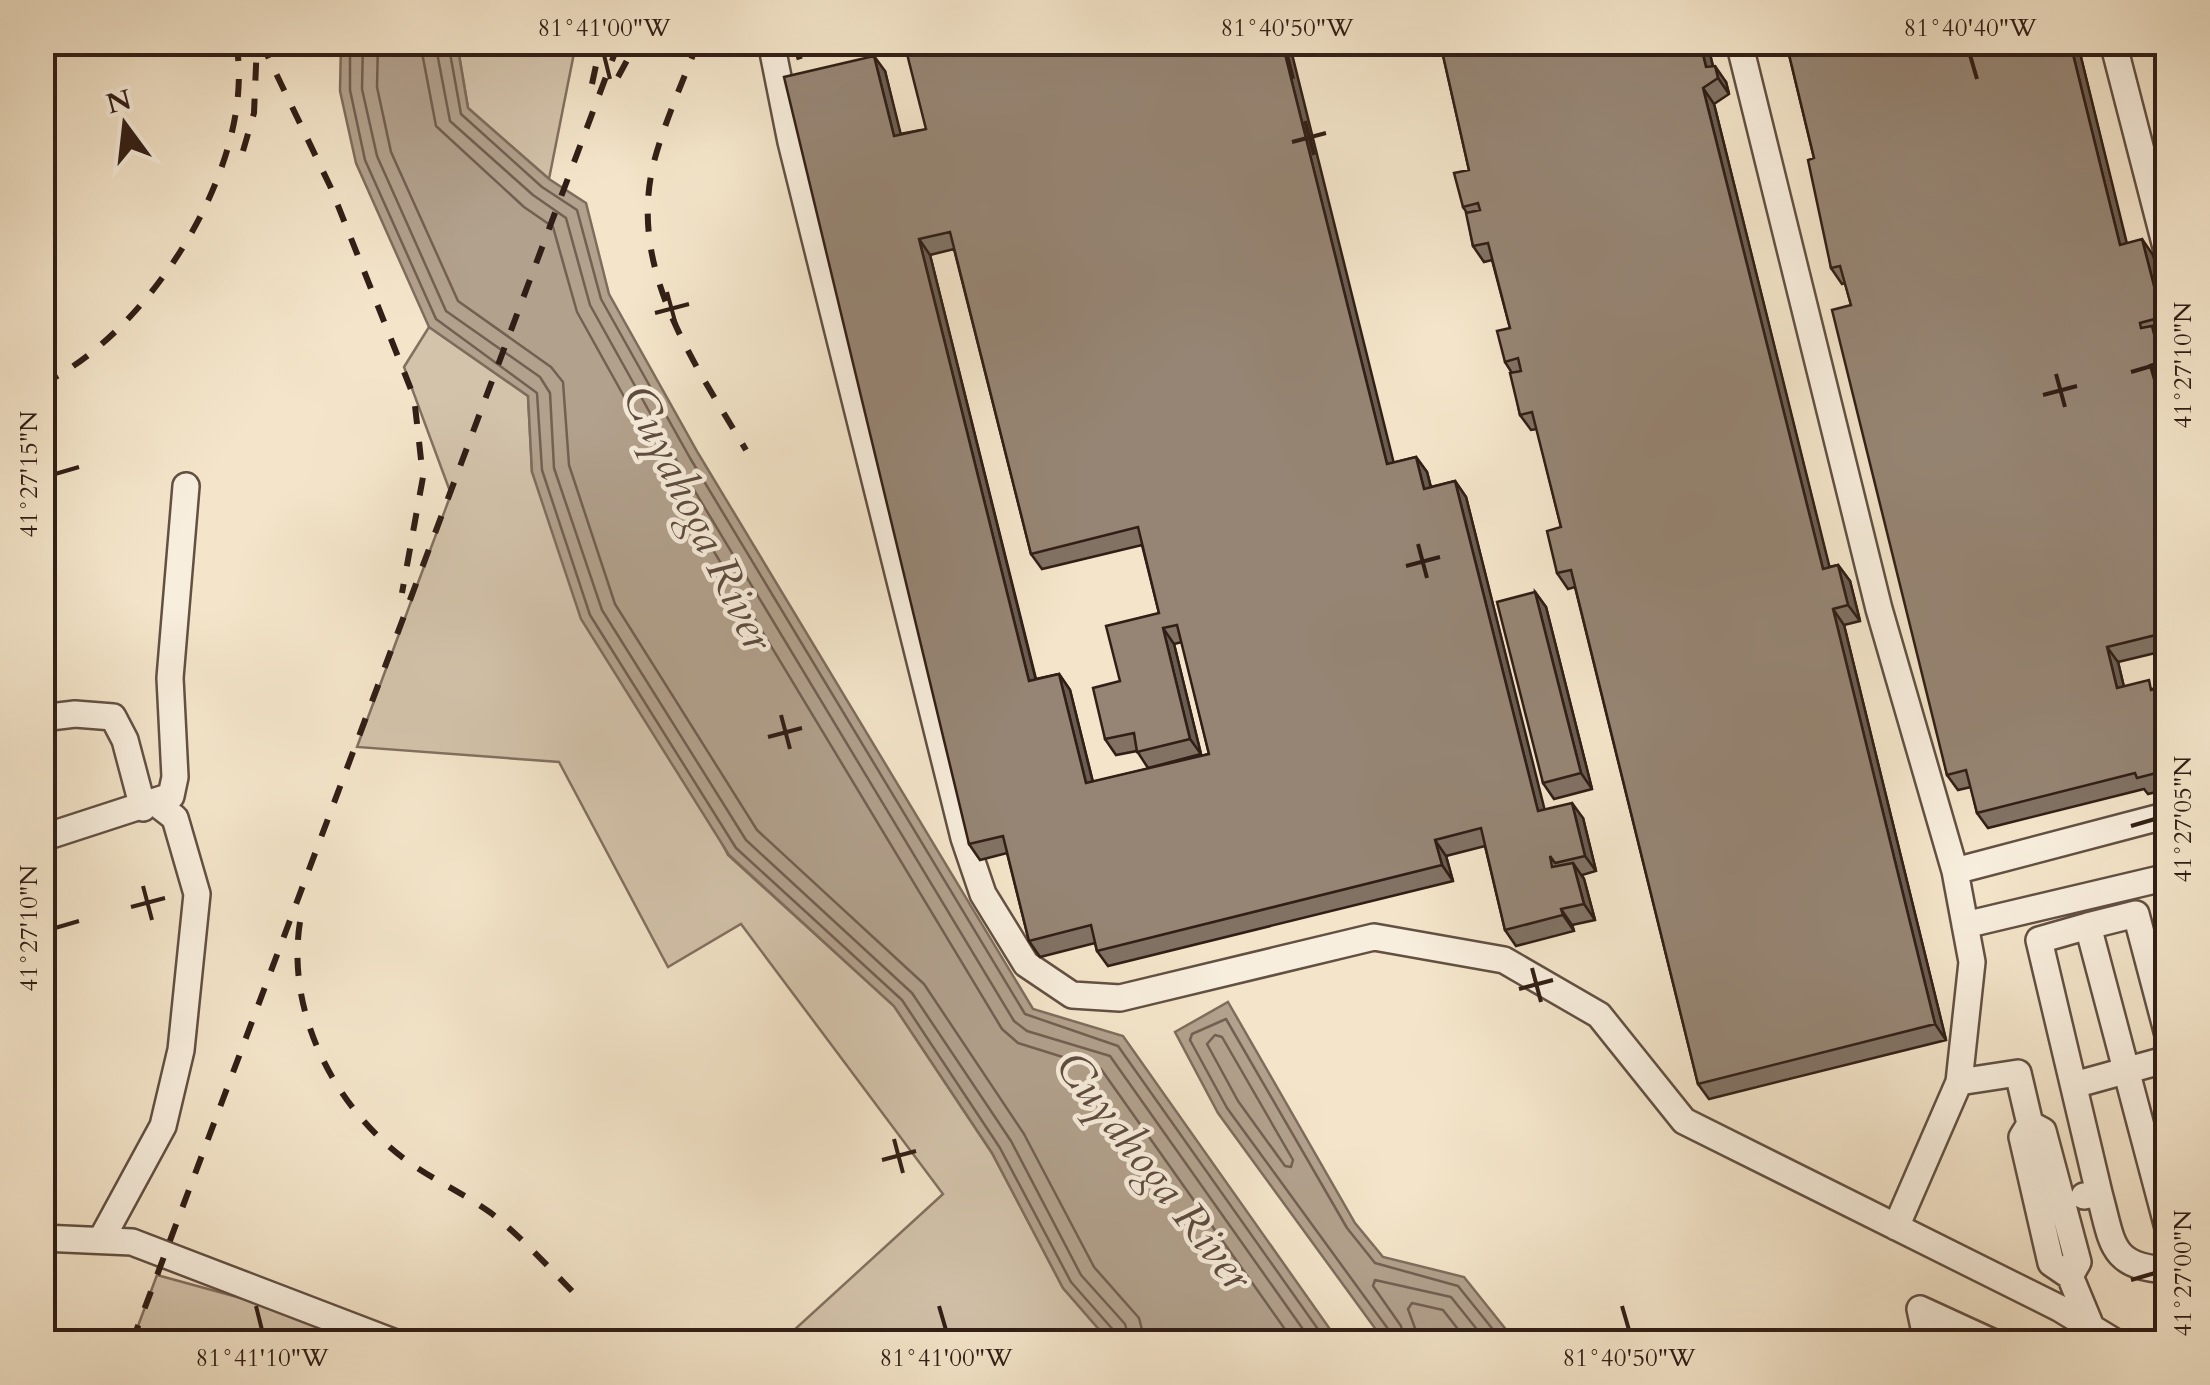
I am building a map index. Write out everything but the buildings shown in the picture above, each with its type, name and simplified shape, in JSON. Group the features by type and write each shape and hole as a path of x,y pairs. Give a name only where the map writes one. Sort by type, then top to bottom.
{"street":[{"path":"771,42 792,142 964,838 983,894 1026,964 1072,995 1120,998 1374,938 1504,960 1599,1016 1684,1121 2058,1308 2086,1336 2116,1342"},
{"path":"1738,42 1879,610 1955,872 1972,962 1959,1082 1896,1227"},
{"path":"2113,42 2168,255"},
{"path":"42,838 150,806 171,796 175,777 170,678 186,486"},
{"path":"42,718 74,714 113,718 150,806 175,818 197,894 180,1050 164,1126 101,1240"},
{"path":"1955,872 2168,815"},
{"path":"1965,924 2168,876"},
{"path":"2168,1035 2136,914 2039,940 2099,1193 2120,1258 2136,1268 2168,1270"},
{"path":"2088,926 2168,1228"},
{"path":"2074,1085 2168,1059"},
{"path":"1959,1082 2018,1072 2030,1124 2022,1137 2051,1263 2070,1276 2086,1336"},
{"path":"2030,1124 2044,1131 2065,1201 2078,1262 2070,1276"},
{"path":"2065,1201 2099,1193"},
{"path":"42,1238 132,1242 393,1342"},
{"path":"1927,1342 1920,1309 1992,1342"}],"shaded area":[{"path":"457,43 576,43 549,179 468,108"},
{"path":"429,327 528,396 532,472 728,855 894,1006 992,1153 1063,1288 1110,1342 781,1342 943,1194 741,924 668,967 559,762 357,747 451,494 404,367"},
{"path":"157,1275 369,1333 367,1342 132,1342"}],"water":[{"name":"Cuyahoga River","path":"341,43 457,43 468,108 549,179 586,203 609,294 698,453 1033,1009 1123,1036 1339,1342 1110,1342 1063,1288 992,1153 894,1006 729,855 581,619 532,472 528,396 429,327 356,163 340,91"},
{"path":"1228,1002 1355,1223 1383,1257 1464,1277 1516,1342 1385,1342 1218,1113 1175,1032"}],"railway":[{"path":"42,384 82,360 121,326 157,285 188,239 213,190 230,139 238,89 236,42"},
{"path":"243,151 254,113 257,42"},
{"path":"261,42 331,188 414,397 423,477 402,593"},
{"path":"592,84 601,42"},
{"path":"132,1342 619,42"},
{"path":"618,77 637,42"},
{"path":"698,42 655,158 648,198 649,237 657,275 686,348 746,450"},
{"path":"795,42 808,90"},
{"path":"300,922 297,957 309,1026 340,1090 386,1144 491,1213 579,1298"},
{"path":"42,1323 47,1342"}]}
